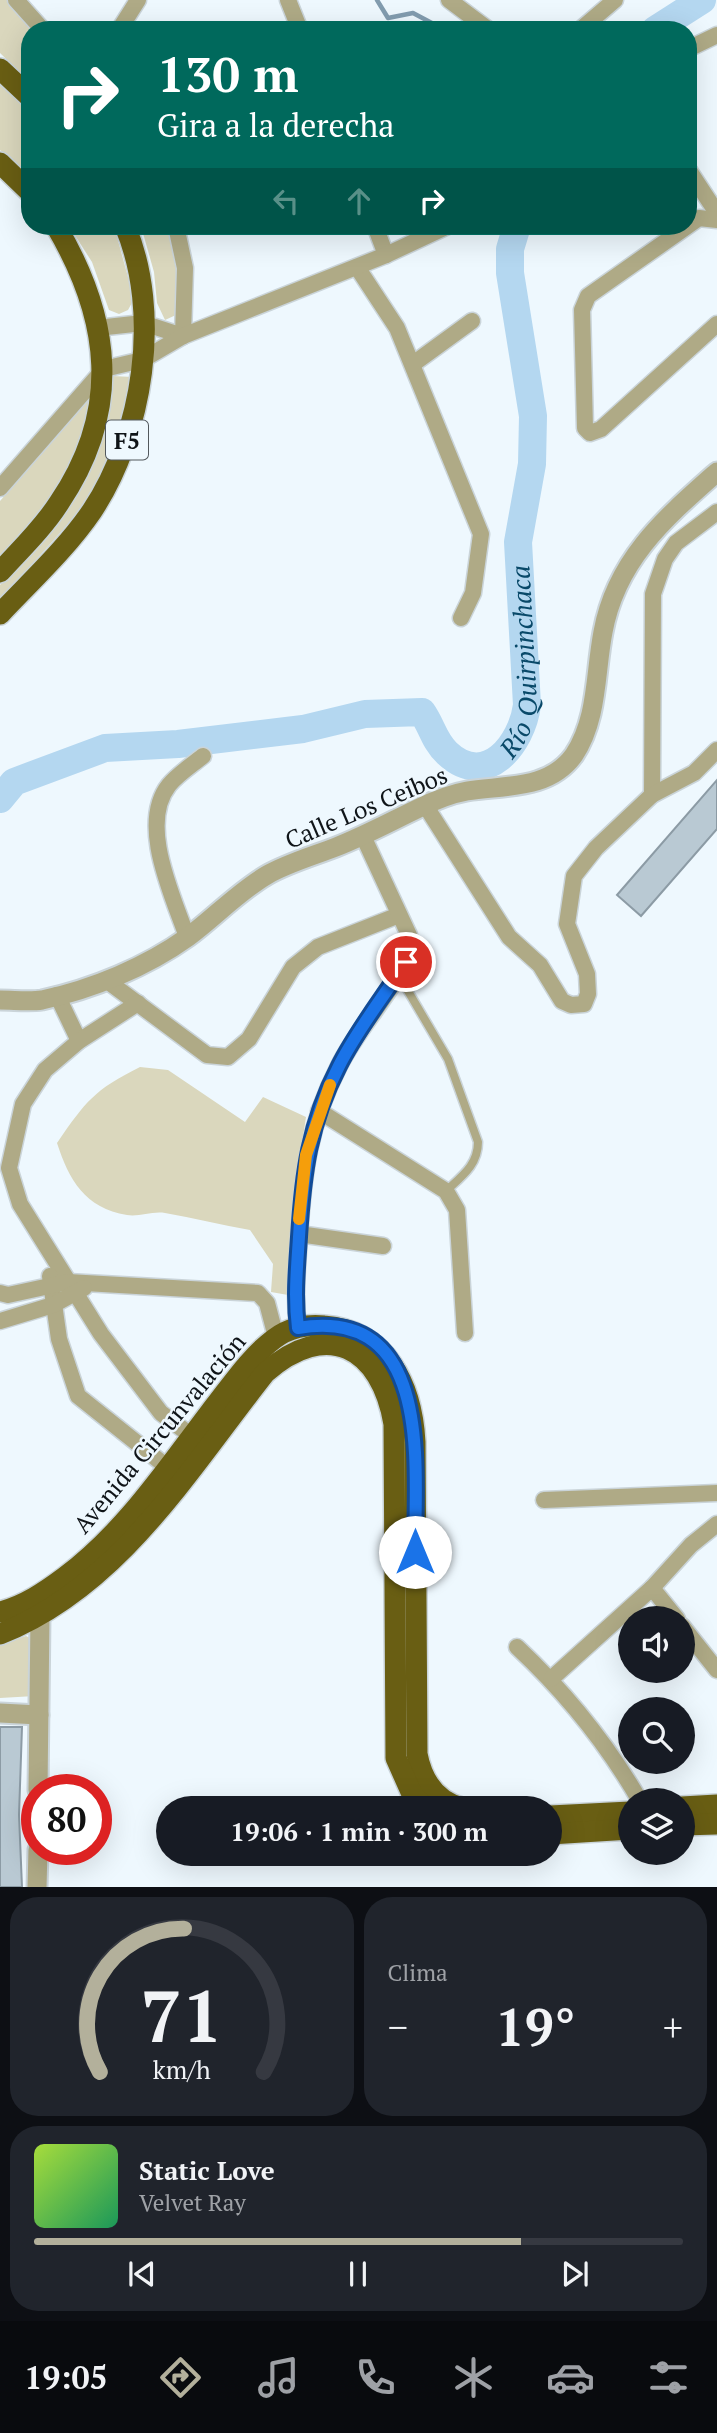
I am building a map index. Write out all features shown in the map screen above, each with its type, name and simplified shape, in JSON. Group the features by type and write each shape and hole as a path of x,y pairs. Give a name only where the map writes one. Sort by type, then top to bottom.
{"highway":[{"path":"0,69 21,89"},
{"path":"0,163 21,183"},
{"name":"F5","path":"0,572 58,506 74,481 95,427 104,369 97,328 90,293 62,235"},
{"name":"F5","path":"0,614 72,536 108,484 133,420 142,360 143,324 140,289 127,235"},
{"name":"Avenida Circunvalación","path":"200,1442 244,1368 276,1337 298,1328 334,1326 368,1339 396,1369 410,1400 415,1442 417,1754 427,1784 439,1796"},
{"name":"Avenida Circunvalación","path":"0,1634 35,1608 115,1534 175,1474 200,1442 265,1373 286,1355 317,1344 351,1351 378,1375 390,1401 394,1424 396,1758 414,1796"},
{"name":"Avenida Circunvalación","path":"2,1610 35,1608"},
{"path":"695,1806 717,1805"},
{"path":"562,1815 618,1813"},
{"path":"695,1825 717,1824"},
{"path":"562,1833 618,1830"}],"street":[{"path":"16,0 35,21"},
{"path":"125,21 138,0"},
{"path":"288,0 296,21"},
{"path":"449,0 477,21"},
{"path":"590,21 615,0"},
{"path":"697,44 717,35"},
{"path":"697,183 717,213"},
{"path":"697,219 717,220"},
{"path":"178,235 185,268 183,336"},
{"path":"378,235 386,255"},
{"path":"0,488 104,369 142,360 183,336 357,267 429,235"},
{"path":"675,235 587,296 582,310 585,428 590,433 601,429 717,324"},
{"path":"357,267 397,328 481,534 473,593 461,618"},
{"path":"413,364 472,321"},
{"path":"97,328 143,324 183,336"},
{"name":"Calle Los Ceibos","path":"0,1000 40,1000 106,980 145,962 187,937 249,886 270,873 363,836 425,805 467,792 533,783 550,777 564,766 580,743 590,716 602,634 619,580 638,547 662,520 717,472"},
{"path":"652,795 653,594 665,559 676,543 717,512"},
{"path":"425,805 509,937 540,965 562,1001 571,1005 584,1004 588,994 587,974 567,923 574,876 596,848 652,795 694,773 717,750"},
{"path":"187,937 166,877 156,832 157,809 170,783 203,756"},
{"path":"298,1328 294,1298 306,1155 319,1111 340,1064 410,952 409,935 363,836"},
{"path":"106,980 207,1055 228,1057 249,1039 293,967 318,947 399,915"},
{"path":"57,995 79,1041"},
{"path":"138,1003 79,1041 45,1070 23,1104 4,1168 20,1204 124,1367 161,1413 200,1442"},
{"path":"319,1111 446,1191 457,1210 465,1333"},
{"path":"299,1234 383,1246"},
{"path":"52,1256 49,1284 66,1368 78,1396 175,1474"},
{"path":"0,1293 8,1295 49,1284 72,1288 92,1283 258,1293 267,1303 276,1337"},
{"path":"0,1321 53,1305 72,1288"},
{"path":"544,1500 717,1493"},
{"path":"551,1679 652,1588 691,1545 717,1524"},
{"path":"652,1588 667,1606"},
{"path":"35,1608 38,1774"},
{"path":"695,1642 717,1670"},
{"path":"517,1647 551,1679 598,1734 632,1788"},
{"path":"0,1713 39,1715"},
{"path":"37,1865 37,1887"}],"lane":[{"path":"398,974 448,1059 478,1142 478,1155 471,1168 446,1191"}],"shaded area":[{"path":"0,0 9,0 29,21 21,21 21,73 0,53"},
{"path":"0,81 21,102 21,170 0,150"},
{"path":"75,235 116,235 134,299 128,310 119,314 109,310 92,262"},
{"path":"144,235 174,235 178,250 176,315 165,320 157,303 154,272"},
{"path":"112,376 133,377 119,438 85,505 0,600 0,585 59,515 91,465 109,408"},
{"path":"93,387 82,439 55,495 0,557 0,501 58,435"},
{"path":"140,1067 168,1070 245,1122 263,1097 306,1117 296,1183 288,1295 271,1292 273,1264 250,1230 165,1213 127,1215 112,1211 90,1199 73,1180 57,1143 92,1098"},
{"path":"26,1636 32,1639 35,1696 0,1698 0,1644"}],"building":[{"path":"717,780 717,829 641,916 617,895"},
{"path":"0,1727 22,1727 19,1815 22,1887 0,1887"}],"waterway":[{"path":"377,0 388,18 413,13 428,21"},
{"name":"Río Quirpinchaca","path":"669,21 702,0"},
{"name":"Río Quirpinchaca","path":"0,799 14,782 105,748 178,744 303,729 365,714 422,712 439,744 461,763 475,767 500,758 518,734 527,705 518,542 532,464 533,416 510,273 510,249 514,235"}],"slow traffic":[{"path":"299,1219 306,1155 330,1085"}],"route":[{"path":"406,962 340,1064 319,1111 306,1155 300,1195 294,1298 298,1328 314,1325 334,1326 368,1339 389,1359 405,1385 413,1415 415,1442 415,1552"}]}
